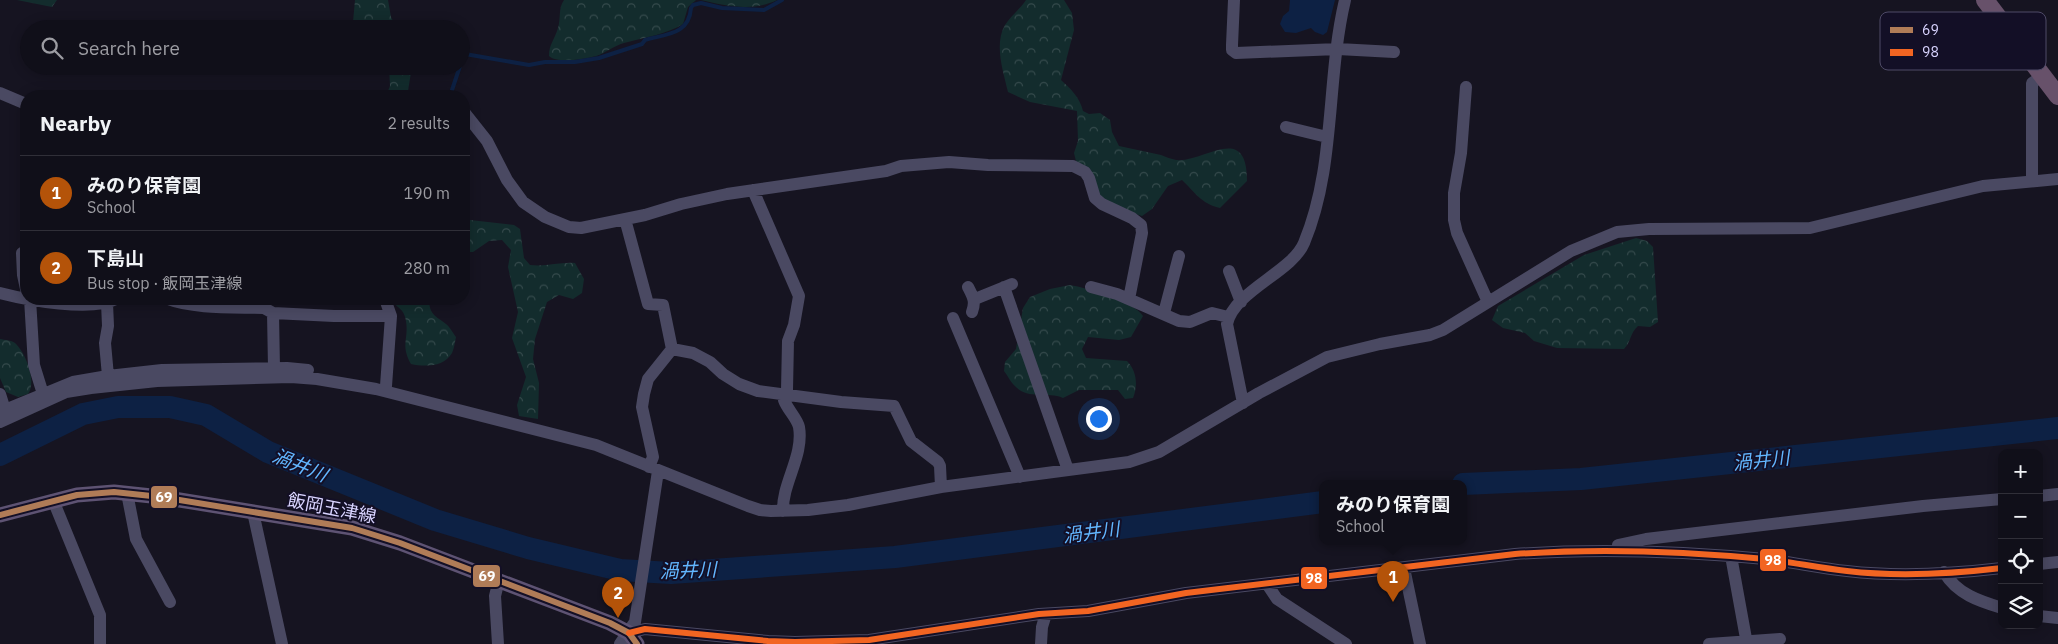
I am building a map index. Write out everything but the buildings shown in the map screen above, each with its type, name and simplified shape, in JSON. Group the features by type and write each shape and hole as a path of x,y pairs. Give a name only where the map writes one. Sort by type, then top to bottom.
{"highway":[{"path":"1985,0 1994,12"},
{"path":"2039,70 2058,96"}],"main road":[{"name":"飯岡玉津線","path":"0,515 53,500 98,492 127,493 365,532 610,623 630,636"}],"street":[{"path":"1234,0 1232,50 1236,53 1338,49 1394,52"},
{"path":"1243,403 1227,324 1228,317 1241,302 1297,254 1304,244 1320,198 1345,0"},
{"path":"2032,181 2032,83 2043,75"},
{"path":"1466,87 1461,153 1454,193 1454,220 1457,233 1488,302"},
{"path":"0,93 20,101"},
{"path":"470,120 487,141 516,193 532,209 556,223 581,228 645,215 681,204 752,190 886,171 900,166 960,162 988,165 1073,166 1085,172 1089,178 1095,198 1102,204 1132,218 1141,225 1142,233 1129,299"},
{"path":"1286,127 1327,138"},
{"path":"0,422 66,392 91,388 157,381 291,377 345,383 596,445 760,510 808,510 848,505 941,487 1145,458 1159,452 1327,357 1430,335 1443,330 1571,251 1617,232 1649,229 1810,228 1983,186 2058,179"},
{"path":"752,190 799,296 794,325 788,341 785,395 786,405 799,426 798,450 783,495 782,511"},
{"path":"625,219 648,304 663,305 672,349"},
{"path":"1164,313 1180,256"},
{"path":"1229,272 1241,302"},
{"path":"968,286 975,299 972,312"},
{"path":"975,299 1008,286 1068,470"},
{"path":"1091,286 1129,299 1179,321 1190,322 1212,313 1228,317"},
{"path":"0,294 20,295"},
{"path":"30,305 34,365 43,394"},
{"path":"108,376 105,343 111,305"},
{"path":"215,305 264,308 272,313 390,316"},
{"path":"386,386 390,316 387,305"},
{"path":"272,313 274,368"},
{"path":"953,318 1020,477"},
{"path":"672,349 692,353 710,362 739,384 758,391 894,406 911,441 938,462 940,466 941,487"},
{"path":"630,636 648,535 653,469 653,457 643,413 644,394 648,379 672,349"},
{"path":"0,394 3,411 74,382 108,376 162,370 274,368 329,372 361,378 386,386 413,399"},
{"path":"127,493 136,539 170,602"},
{"path":"2043,496 2058,494"},
{"path":"1596,550 1646,539 1923,506 1998,499"},
{"path":"53,500 100,615 100,644"},
{"path":"252,512 282,644"},
{"path":"630,636 645,629 795,642 869,640 1046,614 1088,611 1186,593 1516,554 1596,550 1626,550 1767,559 1874,574 1998,568"},
{"path":"1731,556 1747,643"},
{"path":"2043,564 2058,562"},
{"path":"1404,568 1420,644"},
{"path":"1944,572 1950,582 1970,597 1998,607"},
{"path":"498,580 495,596 498,644"},
{"path":"1268,584 1277,599 1346,644"},
{"path":"1041,644 1042,627 1046,614"},
{"path":"2043,616 2058,618"},
{"path":"1709,644 1747,643 1780,639"}],"green space":[{"path":"17,0 57,0 52,7"},
{"path":"355,0 388,0 392,20 353,20"},
{"path":"564,0 696,0 688,7 683,24 677,27 656,35 620,44 594,57 559,60 549,56 549,52 559,25 561,6"},
{"path":"701,0 777,0 759,6 739,7"},
{"path":"1026,0 1064,0 1072,13 1074,30 1061,80 1075,94 1083,111 1089,114 1100,113 1110,120 1112,132 1119,146 1176,160 1187,159 1222,149 1232,149 1240,153 1245,163 1247,181 1220,208 1203,200 1182,180 1168,186 1152,209 1142,216 1100,198 1076,161 1074,153 1078,141 1077,111 1030,102 1008,92 1002,67 1000,41 1005,25"},
{"path":"389,75 411,75 408,90 388,90"},
{"path":"470,220 514,225 520,229 524,258 530,265 575,263 584,279 582,293 573,299 559,295 547,302 535,339 533,359 539,383 538,419 519,416 517,405 526,377 512,338 518,312 508,267 511,250 502,240 489,241 473,252 470,252"},
{"path":"1636,238 1647,241 1653,247 1658,322 1650,327 1638,326 1624,349 1557,348 1534,341 1525,333 1503,328 1492,320 1498,306 1584,255"},
{"path":"1070,285 1098,292 1121,301 1131,306 1143,316 1131,337 1119,340 1088,337 1082,349 1086,358 1127,361 1133,369 1136,379 1136,389 1133,398 1125,399 1118,390 1079,390 1063,398 1027,393 1014,385 1004,371 1005,362 1016,349 1023,308 1030,297 1050,289"},
{"path":"396,305 429,305 436,317 447,325 456,337 453,351 449,358 434,365 422,366 411,364 405,347 407,327 402,311"},
{"path":"0,339 15,343 23,354 31,375 28,394 18,397 6,392 0,378"}],"water":[{"path":"1290,0 1335,0 1327,32 1323,35 1311,28 1296,33 1285,32 1280,24 1283,16 1289,11"}],"waterway":[{"path":"470,55 529,65 545,62 575,62 599,58 642,44 645,40 675,32 686,24 693,5 701,3 722,8 764,10 782,0"},
{"path":"452,90 457,75"},
{"name":"渦井川","path":"0,455 83,414 118,407 170,407 206,415 268,452 435,520 528,548 620,570 671,573 895,557 1319,503"},
{"name":"渦井川","path":"1467,484 1581,479 2058,428"}],"transit line":[{"name":"69","path":"0,515 77,495 114,492 161,497 352,528 400,543 610,623 629,633 637,644"},
{"name":"98","path":"629,633 645,629 768,641 869,640 1039,614 1088,611 1186,593 1515,554 1546,552 1640,551 1703,554 1765,559 1837,570 1886,574 1944,573 1998,568"}],"place":[{"name":"みのり保育園","path":"1393,602"},
{"name":"下島山","path":"618,618"}]}
